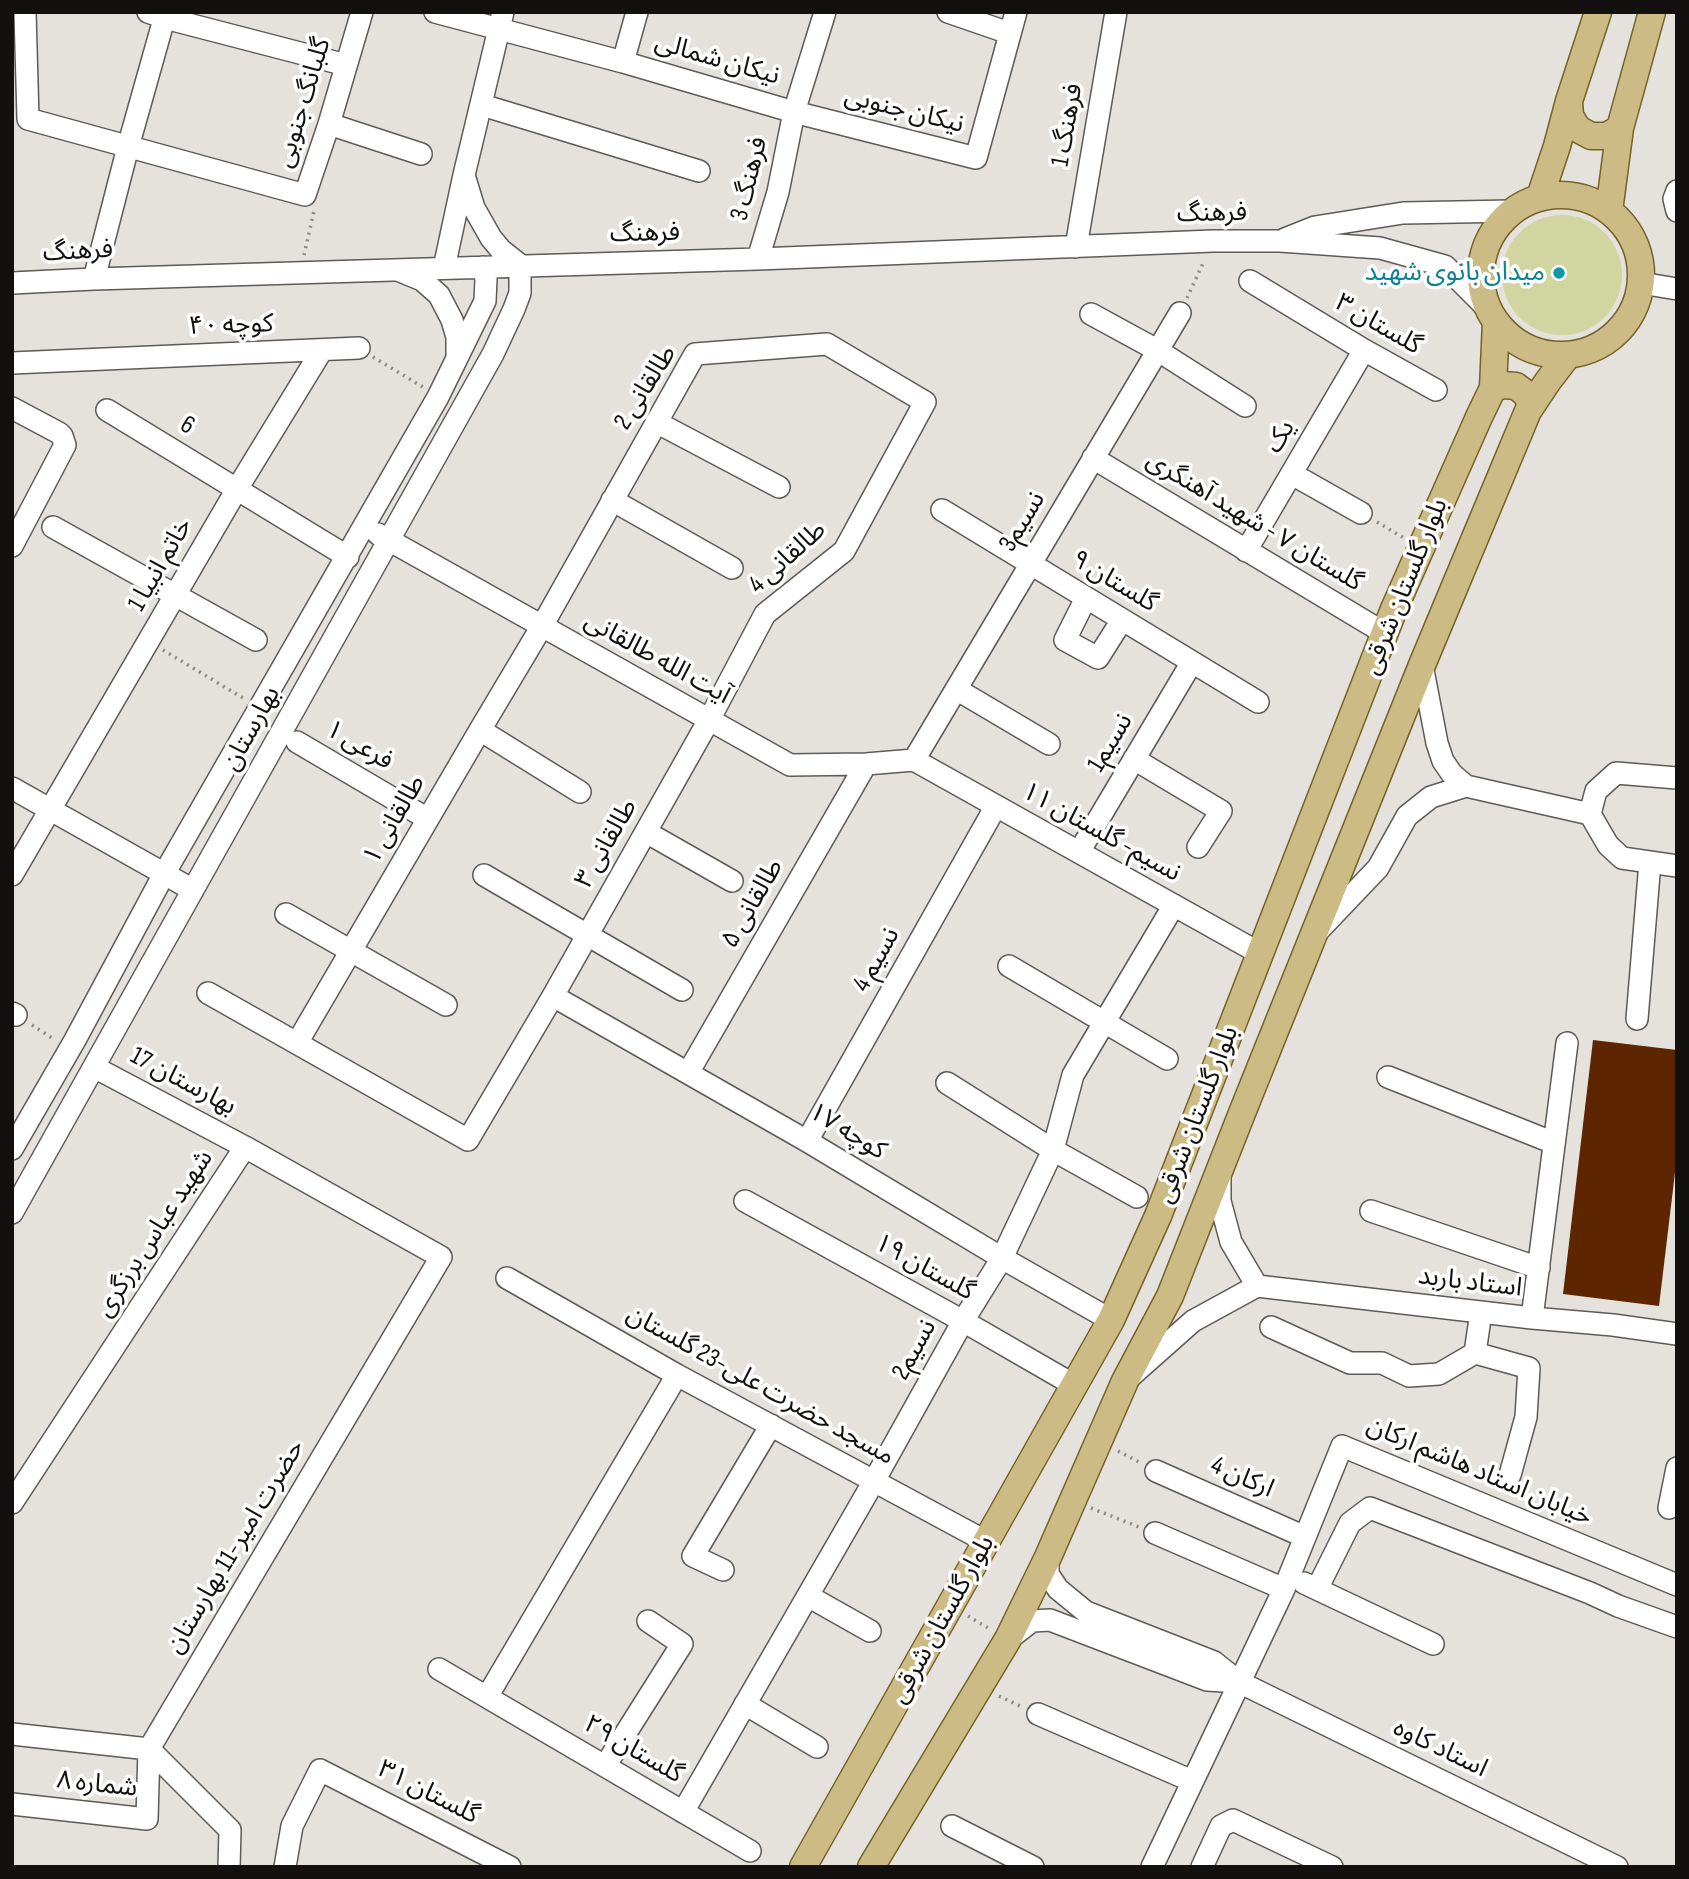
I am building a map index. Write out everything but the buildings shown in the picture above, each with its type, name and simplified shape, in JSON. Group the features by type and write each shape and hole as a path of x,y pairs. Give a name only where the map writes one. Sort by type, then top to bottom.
{"main road":[{"path":"1540,197 1598,12"},
{"path":"1609,211 1620,128 1652,12"},
{"path":"1569,101 1570,116 1578,129 1591,136 1607,136 1620,128"},
{"path":"1564,195 1588,199 1609,211 1624,225 1634,243 1640,262 1641,283 1636,305 1625,324 1609,340 1590,350 1568,355 1548,355 1528,348 1510,337 1492,316 1481,283 1483,256 1494,230 1513,211 1540,197 1564,195"},
{"name":"بلوار گلستان شرقی","path":"803,1867 1111,1320 1158,1216 1394,609 1493,388 1492,316"},
{"name":"بلوار گلستان شرقی","path":"871,1867 1008,1639 1048,1557 1125,1381 1170,1296 1422,665 1532,404 1568,355"},
{"path":"1493,388 1503,385 1516,386 1532,404"}],"street":[{"name":"گلبانگ جنوبی","path":"25,12 28,120 305,195 362,12"},
{"name":"نیکان شمالی","path":"435,12 501,20 623,62 794,111"},
{"name":"نیکان شمالی","path":"623,62 637,12"},
{"name":"فرهنگ 3","path":"758,259 778,192 794,111 825,12"},
{"path":"948,12 1009,33"},
{"name":"نیکان جنوبی","path":"794,111 976,158 1016,12"},
{"name":"فرهنگ 1","path":"1076,247 1116,12"},
{"path":"94,279 160,14 346,65"},
{"path":"444,268 501,20"},
{"path":"482,105 699,171"},
{"path":"329,124 421,154"},
{"path":"464,175 474,208 491,238 520,265"},
{"path":"1677,191 1674,199 1677,211"},
{"name":"فرهنگ","path":"1280,241 1315,227 1403,214 1513,211"},
{"name":"فرهنگ","path":"12,283 1213,241 1280,241 1380,248 1445,266 1492,316"},
{"name":"بهارستان","path":"12,1213 494,354 520,293 520,265"},
{"name":"بهارستان","path":"12,1149 19,1120 69,1049 164,874 438,397 485,301 486,279 483,267"},
{"path":"398,270 422,281 439,296 452,320 457,337 457,359"},
{"name":"گلستان ۳","path":"1250,281 1436,390"},
{"path":"1641,283 1677,289"},
{"name":"نسیم3","path":"914,760 1180,313"},
{"path":"1091,314 1157,350 1245,406"},
{"name":"طالقانی 2","path":"542,626 695,354 827,344 925,402"},
{"name":"کوچه ۴۰","path":"12,363 359,348"},
{"name":"خاتم انبیا 1","path":"12,875 237,489 322,350"},
{"name":"یک","path":"1246,551 1364,350"},
{"name":"طالقانی 4","path":"709,720 765,614 844,551 925,402"},
{"path":"12,408 59,433 65,445 12,546"},
{"name":"6","path":"107,410 348,556"},
{"path":"656,422 779,487"},
{"name":"گلستان ۷ - شهید آهنگری","path":"1093,458 1386,634"},
{"path":"1292,474 1361,513"},
{"path":"612,500 732,568"},
{"name":"گلستان ۹","path":"942,510 1258,702"},
{"path":"53,527 256,640"},
{"name":"آیت الله طالقانی","path":"365,527 790,765 914,760"},
{"path":"1086,598 1065,640 1098,658 1122,620"},
{"name":"طالقانی ۱","path":"297,1043 542,626"},
{"name":"نسیم1","path":"1079,852 1192,662"},
{"path":"1422,665 1437,743 1443,761 1452,774 1466,786 1590,814"},
{"path":"956,689 1049,744"},
{"name":"طالقانی ۳","path":"297,1043 468,1140 709,720"},
{"path":"480,730 580,792"},
{"name":"فرعی ۱","path":"297,742 428,819"},
{"path":"1134,759 1222,811 1198,847"},
{"name":"نسیم- گلستان ۱۱","path":"914,760 1261,954"},
{"name":"طالقانی ۵","path":"688,1073 866,764"},
{"path":"1677,778 1616,773 1595,791 1590,814 1608,845 1622,858 1677,866"},
{"path":"1314,935 1378,869 1407,816 1431,797 1466,786"},
{"path":"12,788 193,890"},
{"name":"نسیم 4","path":"807,1141 996,806"},
{"path":"646,832 732,881"},
{"path":"1637,1020 1650,862"},
{"path":"484,875 682,990"},
{"name":"نسیم2","path":"683,1812 963,1321 1002,1258 1053,1150 1073,1075 1174,905"},
{"path":"286,914 446,1005"},
{"path":"1009,966 1167,1059"},
{"path":"208,993 297,1043"},
{"name":"کوچه ۱۷","path":"553,996 807,1141 1111,1320"},
{"path":"1532,1318 1567,1043"},
{"name":"بهارستان 17","path":"94,1067 245,1147"},
{"path":"1388,1077 1554,1143"},
{"path":"947,1083 1053,1150 1137,1197"},
{"name":"شهید عباس برزگری","path":"12,1503 245,1147 441,1257"},
{"path":"1125,1381 1193,1321 1256,1286 1231,1242 1220,1201 1220,1170"},
{"name":"گلستان ۱۹","path":"745,1201 1074,1385"},
{"path":"1371,1212 1539,1268"},
{"name":"حضرت امیر-11 بهارستان","path":"149,1749 441,1257"},
{"name":"مسجد حضرت علی-23 گلستان","path":"508,1278 677,1375 987,1542"},
{"name":"استاد باربد","path":"1256,1286 1677,1334"},
{"path":"1475,1353 1481,1312"},
{"path":"1271,1327 1350,1363 1382,1363 1409,1376 1438,1374 1475,1353 1529,1368 1526,1416 1510,1475"},
{"path":"487,1697 677,1375"},
{"path":"723,1570 693,1556 771,1425"},
{"name":"خیابان استاد هاشم ارکان","path":"1152,1867 1286,1582 1342,1446 1677,1585"},
{"path":"1669,1508 1677,1468"},
{"name":"ارکان 4","path":"1156,1471 1305,1537"},
{"path":"1317,1589 1350,1523 1370,1507 1677,1627"},
{"path":"1155,1533 1286,1582 1317,1589 1433,1644"},
{"name":"استاد کاوه","path":"1048,1557 1048,1574 1058,1589 1086,1612 1214,1662 1239,1682 1617,1867"},
{"path":"808,1596 870,1631"},
{"name":"استاد کاوه","path":"1008,1639 1032,1621 1050,1620 1207,1680 1239,1682"},
{"path":"605,1766 682,1644 648,1621"},
{"name":"گلستان ۲۹","path":"439,1670 750,1851"},
{"path":"745,1704 817,1747"},
{"path":"1038,1714 1192,1781"},
{"path":"12,1734 149,1749 230,1830 229,1867"},
{"name":"شماره ۸","path":"12,1804 147,1819 149,1749"},
{"name":"گلستان ۳۱","path":"285,1867 292,1826 320,1770 510,1867"},
{"path":"1202,1867 1221,1826 1233,1820 1332,1867"},
{"path":"952,1826 1032,1867"}],"path":[{"path":"300,273 315,206 305,195"},
{"path":"1180,313 1213,241"},
{"path":"359,348 438,397"},
{"path":"1361,513 1421,547"},
{"path":"148,641 260,708"},
{"path":"14,1014 69,1049"},
{"path":"1098,1440 1156,1471"},
{"path":"1073,1500 1155,1533"},
{"path":"951,1606 1008,1639"},
{"path":"979,1686 1038,1714"}],"green space":[{"path":"1562,215 1585,220 1604,233 1617,252 1622,275 1617,298 1604,317 1585,330 1562,335 1539,330 1520,317 1507,298 1502,275 1507,252 1520,233 1539,220"}],"place":[{"name":"میدان بانوی شهید","path":"1559,273"}]}
